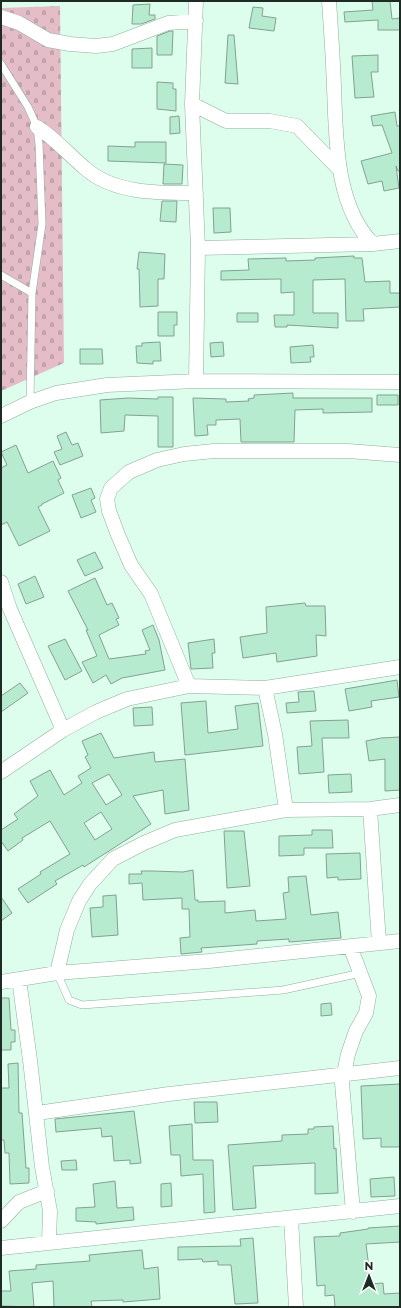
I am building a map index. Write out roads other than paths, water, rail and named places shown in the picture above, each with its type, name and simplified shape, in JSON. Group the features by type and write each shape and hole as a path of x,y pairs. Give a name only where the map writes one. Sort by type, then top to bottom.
{"street":[{"path":"196,1 192,104 198,248 196,381"},
{"path":"329,1 340,170 351,211 359,227 373,244"},
{"path":"1,17 19,24 42,38 70,44 96,46 113,44 168,23 196,21"},
{"path":"192,104 226,121 270,121 297,126 340,170"},
{"path":"37,127 59,143 87,171 112,184 153,191 196,193"},
{"path":"198,248 373,244 400,241"},
{"path":"1,416 30,402 76,388 107,385 196,381 400,382"},
{"path":"188,686 151,594 131,565 118,535 109,511 107,499 111,488 130,472 157,460 184,454 214,451 348,451 400,455"},
{"path":"1,582 6,612 63,730"},
{"path":"1,772 63,730 96,712 127,699 188,686 266,688 400,667"},
{"path":"266,688 275,734 286,810"},
{"path":"57,974 67,930 79,901 90,884 113,859 144,843 175,830 286,810 370,809 400,805"},
{"path":"370,809 379,943"},
{"path":"1,982 57,974 209,961 400,941"},
{"path":"350,946 369,996 366,1013 356,1032 348,1054 342,1083 353,1212"},
{"path":"19,979 37,1113 42,1167 50,1211 49,1242"},
{"path":"37,1113 169,1094 344,1073 400,1068"},
{"path":"1,1221 19,1202 46,1191"},
{"path":"1,1248 400,1206"},
{"path":"291,1218 296,1307"}],"lane":[{"path":"1,64 16,86 37,127 42,191 42,224 32,293 30,402"},
{"path":"1,275 32,293"},
{"path":"57,974 69,1000 82,1004 283,990 361,973"}]}
